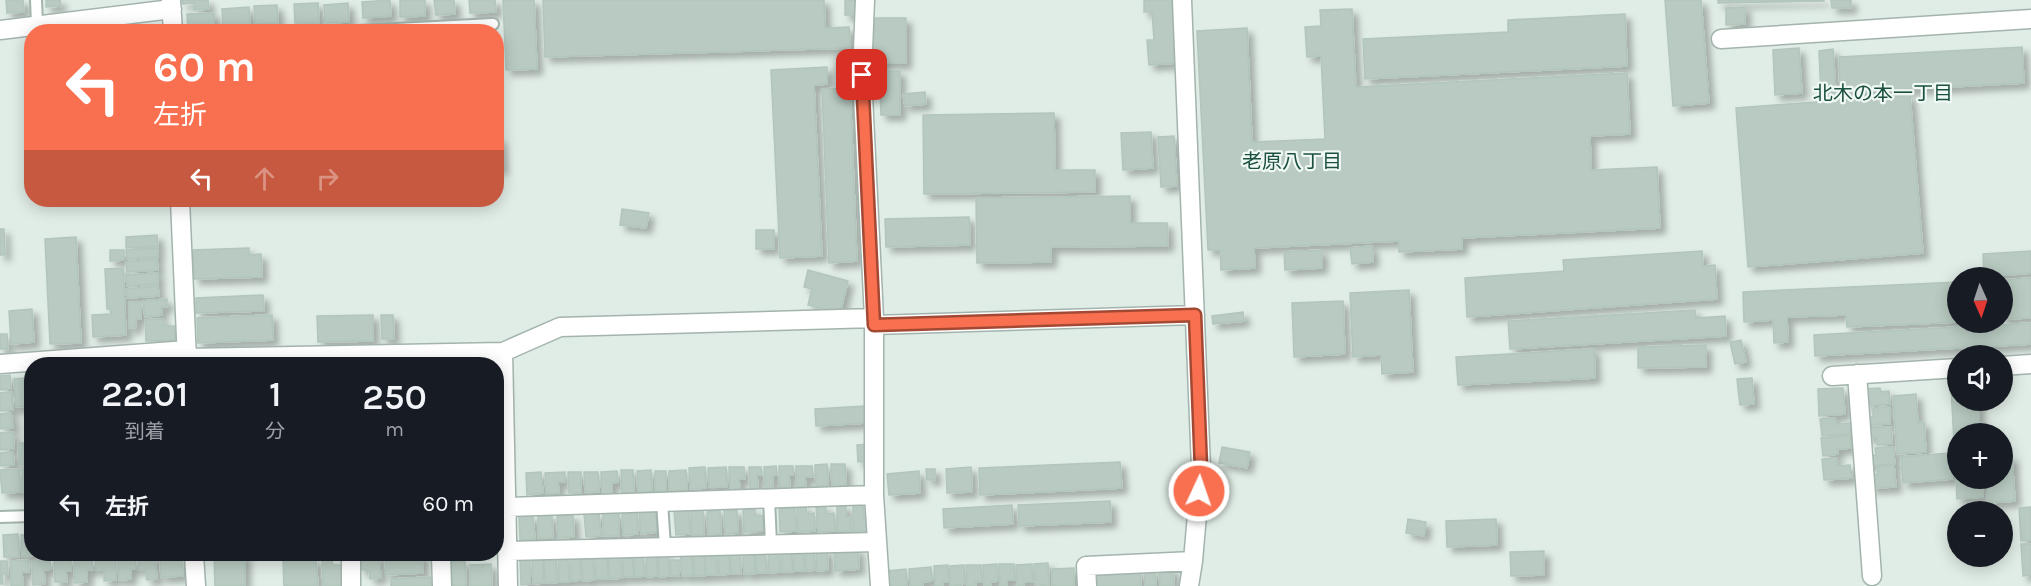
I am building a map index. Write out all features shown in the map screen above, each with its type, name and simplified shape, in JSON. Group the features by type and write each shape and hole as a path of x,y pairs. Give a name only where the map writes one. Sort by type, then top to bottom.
{"street":[{"path":"865,0 862,75 874,322 874,495 880,586"},
{"path":"1182,0 1201,468 1189,586"},
{"path":"37,24 171,4 172,24"},
{"path":"1721,39 2031,19"},
{"path":"0,30 24,26"},
{"path":"180,207 187,357"},
{"path":"456,357 503,352 560,327 1195,315"},
{"path":"503,352 503,357"},
{"path":"0,364 24,363"},
{"path":"2013,365 2031,364"},
{"path":"1832,376 1947,369"},
{"path":"1857,374 1872,576"},
{"path":"504,404 508,586"},
{"path":"506,507 874,495"},
{"path":"507,551 877,542"},
{"path":"194,561 196,586"},
{"path":"351,561 351,586"},
{"path":"441,561 442,586"},
{"path":"1087,586 1086,566 1193,561"}],"lane":[{"path":"36,0 37,24"},
{"path":"769,498 771,544"},
{"path":"662,502 664,547"},
{"path":"0,517 24,516"}],"building":[{"path":"6,0 23,0 24,12 7,13"},
{"path":"46,0 60,0 61,6 46,7"},
{"path":"182,0 208,0 209,9 194,10 194,3 183,4"},
{"path":"390,0 391,16 363,18 362,2"},
{"path":"400,0 425,0 425,16 400,17"},
{"path":"434,0 454,0 455,14 436,15"},
{"path":"469,0 495,0 496,12 470,13"},
{"path":"503,0 534,0 537,69 506,70"},
{"path":"543,0 824,0 825,28 849,27 850,48 545,57"},
{"path":"845,0 857,0 858,15 845,15"},
{"path":"1144,0 1172,0 1176,63 1149,65 1147,40 1154,40 1152,12 1144,12"},
{"path":"1665,0 1701,0 1709,103 1673,106"},
{"path":"1718,0 1824,0 1824,1 1718,3"},
{"path":"1831,0 1851,0 1851,8 1832,8"},
{"path":"318,3 319,23 295,23 294,4"},
{"path":"348,3 349,22 325,23 324,5"},
{"path":"277,5 278,23 255,24 254,6"},
{"path":"249,7 250,24 223,24 222,9"},
{"path":"1745,7 1745,24 1726,25 1726,8"},
{"path":"1352,9 1356,87 1627,73 1630,134 1590,136 1591,170 1657,167 1660,228 1462,238 1462,249 1399,252 1399,241 1254,248 1255,268 1221,270 1220,250 1208,250 1197,31 1247,28 1252,142 1325,139 1321,56 1307,57 1305,27 1321,26 1320,10"},
{"path":"214,13 214,24 188,24 187,14"},
{"path":"1625,14 1627,66 1365,79 1363,39 1508,32 1508,20"},
{"path":"872,18 906,18 906,63 872,63"},
{"path":"2022,47 2024,83 1840,93 1839,57"},
{"path":"1799,48 1802,93 1775,95 1773,50"},
{"path":"1833,49 1836,93 1821,93 1819,51"},
{"path":"827,67 827,84 814,85 822,256 780,258 771,70"},
{"path":"879,71 900,71 900,115 881,115"},
{"path":"850,88 857,261 829,263 822,89"},
{"path":"925,92 926,104 905,106 903,94"},
{"path":"1910,95 1923,253 1748,267 1736,108"},
{"path":"1054,113 1055,170 1095,170 1095,192 924,194 923,115"},
{"path":"1151,132 1153,168 1123,170 1121,133"},
{"path":"1174,136 1177,186 1161,187 1158,137"},
{"path":"1130,196 1130,223 1167,223 1168,246 1051,247 1051,262 977,263 976,198"},
{"path":"622,209 649,213 646,228 620,225"},
{"path":"969,217 970,245 886,247 885,219"},
{"path":"0,229 4,229 5,255 0,255"},
{"path":"756,230 774,230 774,249 756,249"},
{"path":"157,235 158,246 126,248 126,237"},
{"path":"76,237 81,343 50,344 45,239"},
{"path":"1372,246 1373,262 1352,264 1350,248"},
{"path":"158,248 158,257 127,259 126,250"},
{"path":"249,248 249,255 261,254 262,277 194,279 193,250"},
{"path":"110,250 124,250 124,260 110,261"},
{"path":"1322,250 1322,268 1285,270 1284,252"},
{"path":"1702,251 1703,266 1715,265 1717,299 1467,317 1465,278 1564,271 1563,260"},
{"path":"2031,251 2031,273 2013,275 2013,267 1984,267 1983,254"},
{"path":"157,259 158,270 127,272 126,262"},
{"path":"123,268 126,335 93,337 92,315 111,314 110,309 107,309 105,269"},
{"path":"808,270 848,281 840,313 808,305 812,289 804,287"},
{"path":"158,273 158,284 127,286 126,275"},
{"path":"2031,278 2031,318 2013,319 2013,279"},
{"path":"1947,283 1947,322 1847,327 1846,315 1787,317 1788,342 1774,343 1773,320 1744,322 1743,292"},
{"path":"158,286 159,296 127,298 126,289"},
{"path":"1409,290 1413,372 1382,374 1381,355 1353,357 1350,293"},
{"path":"263,295 264,311 196,313 196,298"},
{"path":"167,299 167,307 161,307 162,315 145,317 143,301"},
{"path":"1343,301 1345,354 1294,357 1292,303"},
{"path":"129,302 141,302 141,319 136,319 136,328 129,328"},
{"path":"32,309 34,342 11,344 9,311"},
{"path":"1695,310 1696,318 1725,316 1726,336 1510,349 1508,321"},
{"path":"1243,312 1244,321 1213,324 1212,316"},
{"path":"272,315 273,340 198,343 197,318"},
{"path":"373,315 373,341 318,342 317,316"},
{"path":"381,315 393,315 394,339 382,339"},
{"path":"163,319 164,326 174,326 175,340 146,341 145,320"},
{"path":"2031,323 2031,344 1947,345 1947,349 1815,356 1814,335 1947,328 1947,333 2013,333 2013,324"},
{"path":"0,334 7,334 8,349 0,349"},
{"path":"1741,340 1746,362 1735,364 1730,342"},
{"path":"1706,345 1706,367 1638,368 1638,347"},
{"path":"1594,349 1595,378 1458,385 1456,357"},
{"path":"10,375 11,389 0,390 0,376"},
{"path":"24,378 24,406 16,407 14,379"},
{"path":"1752,378 1754,404 1740,405 1737,379"},
{"path":"1843,388 1845,414 1819,416 1818,389"},
{"path":"1880,388 1881,392 1889,391 1890,404 1866,406 1864,389"},
{"path":"12,392 13,410 0,411 0,393"},
{"path":"1916,394 1918,423 1924,422 1926,452 1897,454 1893,396"},
{"path":"865,406 866,423 816,426 815,409"},
{"path":"1890,407 1890,424 1865,425 1864,417 1873,417 1873,408"},
{"path":"1952,411 1979,411 1979,423 1953,423"},
{"path":"11,413 13,428 0,429 0,414"},
{"path":"1835,418 1836,424 1851,423 1852,434 1822,436 1820,419"},
{"path":"1891,427 1892,444 1877,445 1877,437 1867,438 1867,428"},
{"path":"13,432 14,449 0,450 0,433"},
{"path":"1850,436 1851,448 1837,449 1838,454 1823,456 1821,438"},
{"path":"18,443 24,443 24,465 19,465"},
{"path":"869,444 869,461 858,462 857,445"},
{"path":"1222,447 1250,452 1247,468 1219,463"},
{"path":"1893,447 1895,464 1867,466 1866,456 1876,455 1875,448"},
{"path":"13,452 14,465 0,466 0,453"},
{"path":"1947,453 1947,479 1903,483 1901,457"},
{"path":"1837,458 1837,466 1850,465 1852,478 1824,480 1822,459"},
{"path":"1120,462 1122,488 980,495 979,468"},
{"path":"827,464 828,486 816,486 815,465"},
{"path":"831,464 845,464 846,486 832,487"},
{"path":"1894,465 1896,487 1870,488 1869,475 1878,474 1877,467"},
{"path":"776,466 777,475 773,475 773,487 765,487 764,467"},
{"path":"779,466 793,466 793,475 789,475 790,488 780,488"},
{"path":"796,466 812,466 813,477 805,477 806,487 796,487"},
{"path":"705,467 706,488 690,489 689,468"},
{"path":"726,467 727,487 709,487 708,468"},
{"path":"729,467 744,467 745,479 739,479 740,489 730,490"},
{"path":"749,467 761,467 762,475 757,475 758,488 750,489"},
{"path":"971,467 972,492 947,493 946,469"},
{"path":"19,469 21,492 2,493 0,470"},
{"path":"926,469 935,469 935,480 927,480"},
{"path":"22,470 24,470 24,493 23,493"},
{"path":"621,470 633,470 634,493 622,493"},
{"path":"651,470 652,492 638,493 637,471"},
{"path":"686,470 687,490 669,491 669,471"},
{"path":"617,471 618,482 612,483 612,494 602,495 601,472"},
{"path":"655,471 666,471 666,491 655,491"},
{"path":"919,471 920,493 889,495 887,474"},
{"path":"2013,471 2015,501 1988,501 1987,489 2013,489"},
{"path":"541,472 543,493 527,495 526,473"},
{"path":"565,472 565,482 558,482 559,493 546,493 545,473"},
{"path":"568,472 581,472 581,493 569,493"},
{"path":"584,472 598,472 599,492 585,492"},
{"path":"1956,489 1983,489 1983,497 1957,499"},
{"path":"1110,501 1111,522 1019,526 1018,505"},
{"path":"846,505 846,517 850,517 851,531 837,531 837,506"},
{"path":"853,505 863,505 864,518 868,518 868,531 853,531"},
{"path":"1012,505 1013,524 944,528 943,509"},
{"path":"797,506 806,506 807,514 814,513 815,531 798,532"},
{"path":"826,506 826,514 834,513 835,531 818,532 816,507"},
{"path":"2031,507 2031,540 2021,541 2019,508"},
{"path":"795,508 796,531 780,532 779,509"},
{"path":"743,509 755,509 755,516 763,516 764,531 744,532"},
{"path":"689,510 690,534 676,535 674,511"},
{"path":"720,510 721,534 708,534 707,511"},
{"path":"737,510 738,533 725,534 724,511"},
{"path":"691,511 703,511 704,535 692,535"},
{"path":"637,512 638,534 623,535 622,513"},
{"path":"656,512 657,532 641,534 639,513"},
{"path":"599,513 601,536 586,537 584,514"},
{"path":"603,513 619,513 619,536 603,536"},
{"path":"552,515 553,538 538,538 538,516"},
{"path":"573,515 574,537 558,538 557,516"},
{"path":"519,516 533,516 535,539 520,540"},
{"path":"1408,519 1426,522 1424,536 1406,533"},
{"path":"1496,519 1497,545 1447,547 1446,521"},
{"path":"18,534 19,557 4,557 3,535"},
{"path":"21,535 24,535 24,556 22,556"},
{"path":"2021,544 2031,544 2031,575 2023,576"},
{"path":"858,548 859,569 835,571 834,550"},
{"path":"827,549 828,570 817,571 816,550"},
{"path":"803,550 804,571 794,571 793,551"},
{"path":"791,551 793,572 782,572 781,552"},
{"path":"814,551 815,570 806,571 805,552"},
{"path":"1544,551 1544,575 1511,576 1510,552"},
{"path":"754,552 755,574 744,574 743,553"},
{"path":"765,552 767,573 757,573 755,553"},
{"path":"768,552 779,552 780,572 769,573"},
{"path":"692,553 693,576 682,576 680,554"},
{"path":"729,553 730,574 719,575 718,554"},
{"path":"730,553 740,553 741,574 731,574"},
{"path":"643,554 645,576 635,577 633,555"},
{"path":"657,554 657,576 647,577 646,555"},
{"path":"658,554 668,554 669,576 659,577"},
{"path":"693,554 704,554 705,576 695,576"},
{"path":"705,554 716,554 717,575 706,575"},
{"path":"620,555 622,578 610,579 608,556"},
{"path":"632,555 634,577 624,577 622,556"},
{"path":"580,556 581,580 571,581 570,557"},
{"path":"593,556 594,580 583,581 581,557"},
{"path":"595,556 607,556 608,579 596,579"},
{"path":"558,557 568,557 569,582 559,582"},
{"path":"556,558 557,583 545,583 544,559"},
{"path":"520,559 530,559 530,584 521,585"},
{"path":"532,559 543,559 543,583 533,584"},
{"path":"670,560 679,560 679,576 671,576"},
{"path":"0,561 7,561 8,574 2,574 3,584 0,584"},
{"path":"11,561 28,561 29,572 22,572 23,586 11,586"},
{"path":"32,561 50,561 51,569 44,570 45,584 33,585"},
{"path":"54,561 71,561 71,571 66,571 67,582 55,582"},
{"path":"74,561 92,561 93,570 87,570 87,582 75,583"},
{"path":"95,561 115,561 116,580 104,581 104,570 96,570"},
{"path":"118,561 135,561 136,569 131,569 131,579 119,580"},
{"path":"138,561 156,561 157,579 147,580 146,570 139,570"},
{"path":"160,561 182,561 183,576 161,577"},
{"path":"214,561 245,561 245,586 215,586"},
{"path":"283,561 316,561 318,586 284,586"},
{"path":"322,561 332,561 333,565 342,565 343,586 323,586"},
{"path":"360,561 380,561 381,578 370,579 369,570 361,570"},
{"path":"385,561 422,561 423,573 386,575"},
{"path":"465,561 466,586 450,586 449,562"},
{"path":"1048,563 1049,586 1035,584 1034,564"},
{"path":"491,564 492,586 470,586 470,565"},
{"path":"997,564 998,581 991,582 991,586 984,586 983,565"},
{"path":"999,564 1014,564 1015,580 1007,580 1007,586 1000,586"},
{"path":"1032,564 1033,582 1024,582 1024,586 1017,586 1016,565"},
{"path":"948,565 949,582 943,582 943,586 935,586 934,566"},
{"path":"964,565 965,584 950,586 950,566"},
{"path":"966,565 981,565 982,582 975,582 976,586 967,586"},
{"path":"931,567 932,581 922,582 923,586 910,586 909,569"},
{"path":"1074,568 1074,586 1052,586 1052,569"},
{"path":"1173,568 1174,586 1160,586 1159,569"},
{"path":"906,569 907,586 888,586 887,571"},
{"path":"1140,569 1141,586 1094,586 1093,572"},
{"path":"1144,569 1155,569 1156,586 1145,586"},
{"path":"430,577 431,586 391,586 391,579"}],"district":[{"name":"北木の本一丁目","path":"1883,93"},
{"name":"老原八丁目","path":"1292,161"}],"route":[{"path":"862,75 874,325 1195,315 1201,468 1199,491"}]}
